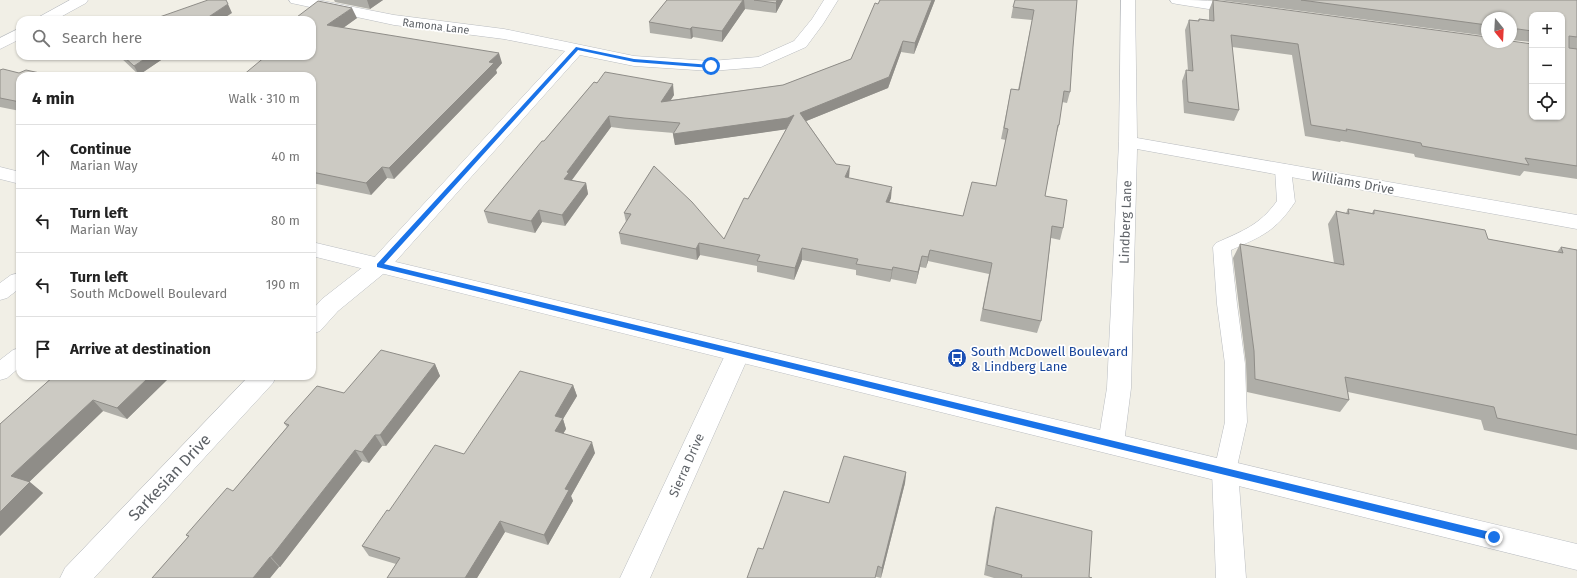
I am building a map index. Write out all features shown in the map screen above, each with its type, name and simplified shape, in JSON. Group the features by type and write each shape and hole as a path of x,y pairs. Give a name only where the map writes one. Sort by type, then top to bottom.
{"street":[{"path":"51,16 81,0"},
{"name":"Ramona Lane","path":"296,0 394,20 504,34 634,61 711,66 761,62 800,44 818,21 831,0"},
{"name":"Lindberg Lane","path":"1111,443 1119,388 1128,142 1128,0"},
{"path":"1177,0 1256,11"},
{"path":"0,44 16,35"},
{"path":"316,321 330,305 380,265 577,48"},
{"name":"Williams Drive","path":"1128,142 1577,222"},
{"path":"0,173 16,177"},
{"path":"316,250 1577,557"},
{"name":"Sierra Drive","path":"635,578 738,353"},
{"name":"Sarkesian Drive","path":"75,578 260,380"},
{"path":"1226,471 1231,578"}],"lane":[{"path":"1226,471 1236,422 1234,364 1222,247 1260,230 1275,217 1286,202 1283,169"},
{"path":"0,293 16,281"},
{"path":"0,372 16,359"}],"building":[{"path":"208,0 226,0 228,4 210,16 162,16"},
{"path":"667,0 743,0 722,31 692,27 690,29 649,22"},
{"path":"754,0 777,0 776,3"},
{"path":"880,0 932,0 915,43 903,41 889,77 800,113 836,164 850,166 845,177 892,187 886,202 963,216 972,182 996,186 1008,129 1004,128 1011,89 1019,90 1034,10 1013,7 1015,0 1077,0 1070,92 1064,91 1045,196 1067,200 1063,228 1052,226 1041,321 983,309 992,263 930,250 928,257 922,256 918,272 893,267 892,270 856,264 858,259 802,248 795,268 757,261 760,255 699,243 696,249 619,233 631,214 624,213 654,166 692,202 724,239 744,198 748,199 794,115 788,118 673,134 680,123 609,116 567,172 569,173 564,179 586,183 562,215 539,210 531,221 484,211 542,141 544,141 594,82 597,83 605,72 673,84 661,102 783,85 851,59 875,3 878,4"},
{"path":"1213,0 1481,36 1481,48 1517,48 1517,42 1529,44 1529,120 1565,120 1565,12 1529,12 1529,31 1517,29 1517,12 1481,12 1481,24 1301,0 1577,0 1577,37 1569,36 1569,48 1577,49 1577,166 1525,158 1529,165 1422,146 1421,143 1346,129 1347,131 1311,125 1298,44 1231,35 1239,110 1188,102 1186,70 1193,71 1189,20 1199,21 1199,19 1214,21"},
{"path":"318,1 352,8 327,25 499,53 489,62 494,63 389,168 382,167 366,183 316,173 316,72 247,72 261,60 316,60 316,16 298,16"},
{"path":"127,60 143,60 134,66"},
{"path":"3,69 16,72 16,101 0,98 0,70"},
{"path":"26,70 35,72 21,72"},
{"path":"1348,209 1374,214 1374,210 1485,230 1488,239 1563,253 1561,247 1577,250 1577,435 1497,418 1494,407 1345,377 1349,400 1255,379 1254,351 1240,244 1344,265 1336,211 1349,214"},
{"path":"381,350 435,364 380,435 375,435 362,452 355,450 253,578 152,578 189,536 186,535 227,488 233,491 289,425 284,423 317,386 344,393"},
{"path":"520,371 573,385 555,416 563,418 555,431 592,442 565,489 569,490 544,535 500,521 465,578 387,578 400,558 362,546 387,510 389,511 435,445 464,454"},
{"path":"50,380 146,380 117,408 93,400 11,476 30,482 0,512 0,424"},
{"path":"844,456 906,472 882,568 878,566 875,578 747,578 758,548 763,549 784,491 829,503"},
{"path":"996,507 1092,531 1089,577 1092,578 1021,578 1022,575 987,565"}],"place":[{"name":"South McDowell Boulevard & Lindberg Lane","path":"957,358"}],"route":[{"path":"711,66 634,61 577,48 380,265 1494,537"}]}
